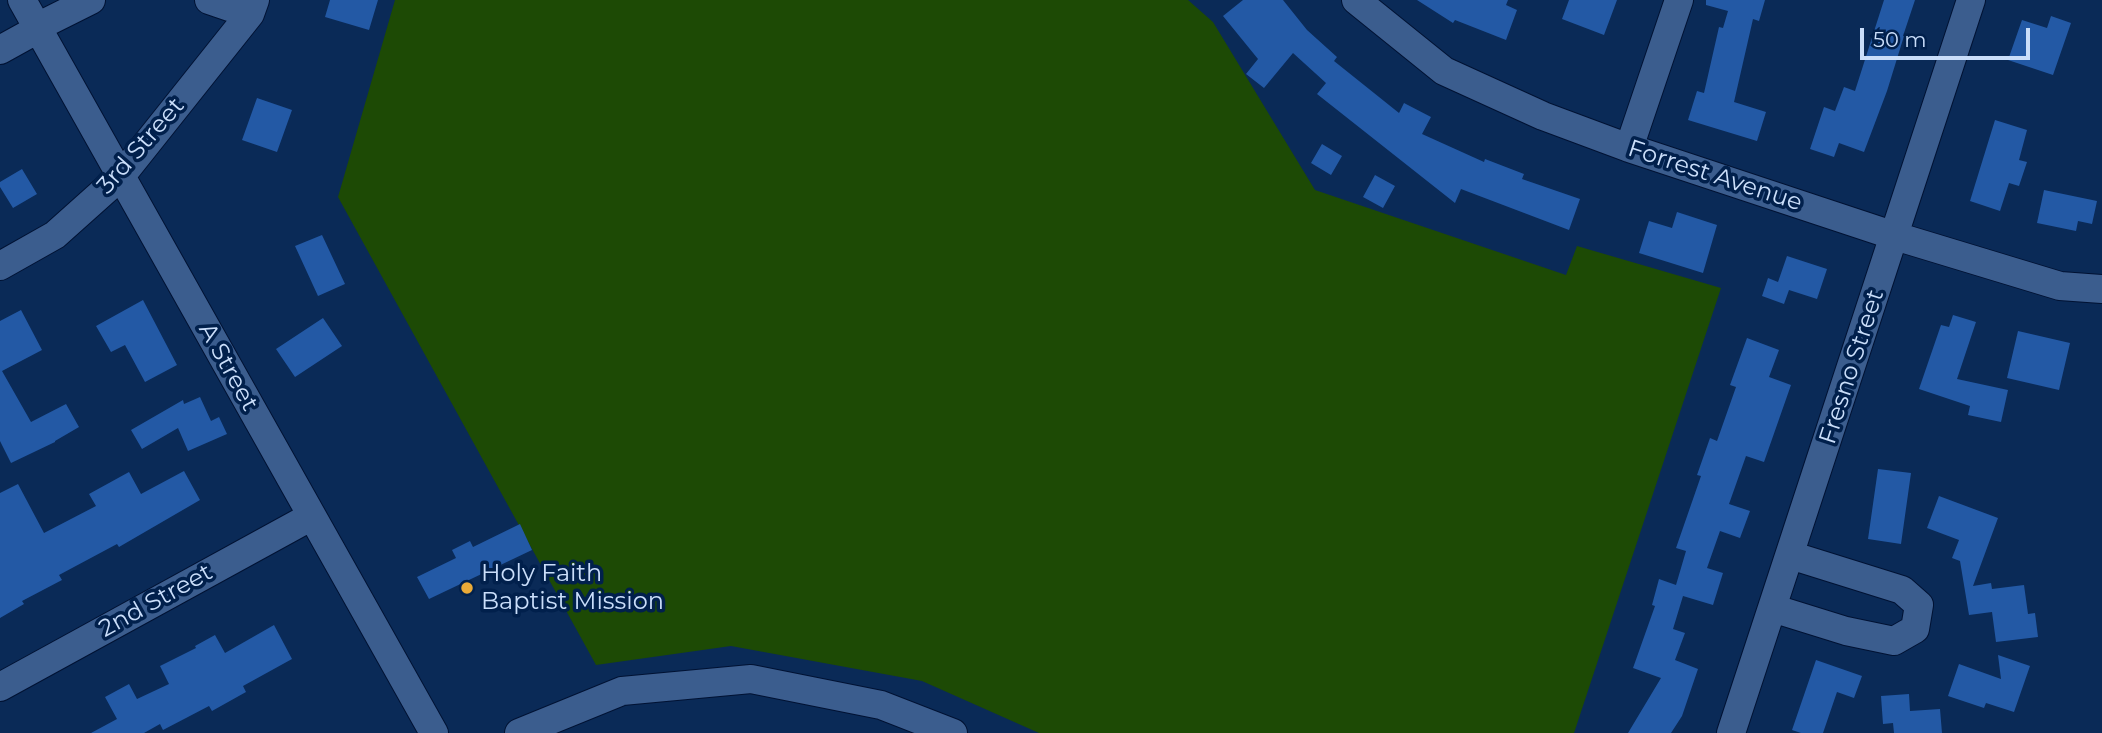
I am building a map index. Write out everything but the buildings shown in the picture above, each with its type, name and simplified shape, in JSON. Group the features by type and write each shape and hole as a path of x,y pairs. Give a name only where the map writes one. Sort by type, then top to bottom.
{"street":[{"name":"A Street","path":"22,0 434,733"},
{"path":"0,50 91,0"},
{"path":"209,0 253,7"},
{"name":"Forrest Avenue","path":"1356,0 1444,71 1543,116 1629,148 1895,236 2060,286 2102,289"},
{"path":"1629,148 1679,0"},
{"name":"Fresno Street","path":"1731,733 1971,0"},
{"name":"3rd Street","path":"0,266 55,235 121,176 253,7"},
{"name":"2nd Street","path":"0,687 312,516"},
{"path":"1772,608 1846,631 1894,641 1915,629 1919,605 1902,590 1790,555"},
{"path":"519,733 622,691 751,679 881,705 953,733"}],"green space":[{"path":"395,0 1188,0 1213,22 1315,190 1566,275 1577,246 1721,288 1574,733 1039,733 922,681 731,646 596,665 338,197"}],"place":[{"name":"Holy Faith Baptist Mission","path":"467,588"}]}
